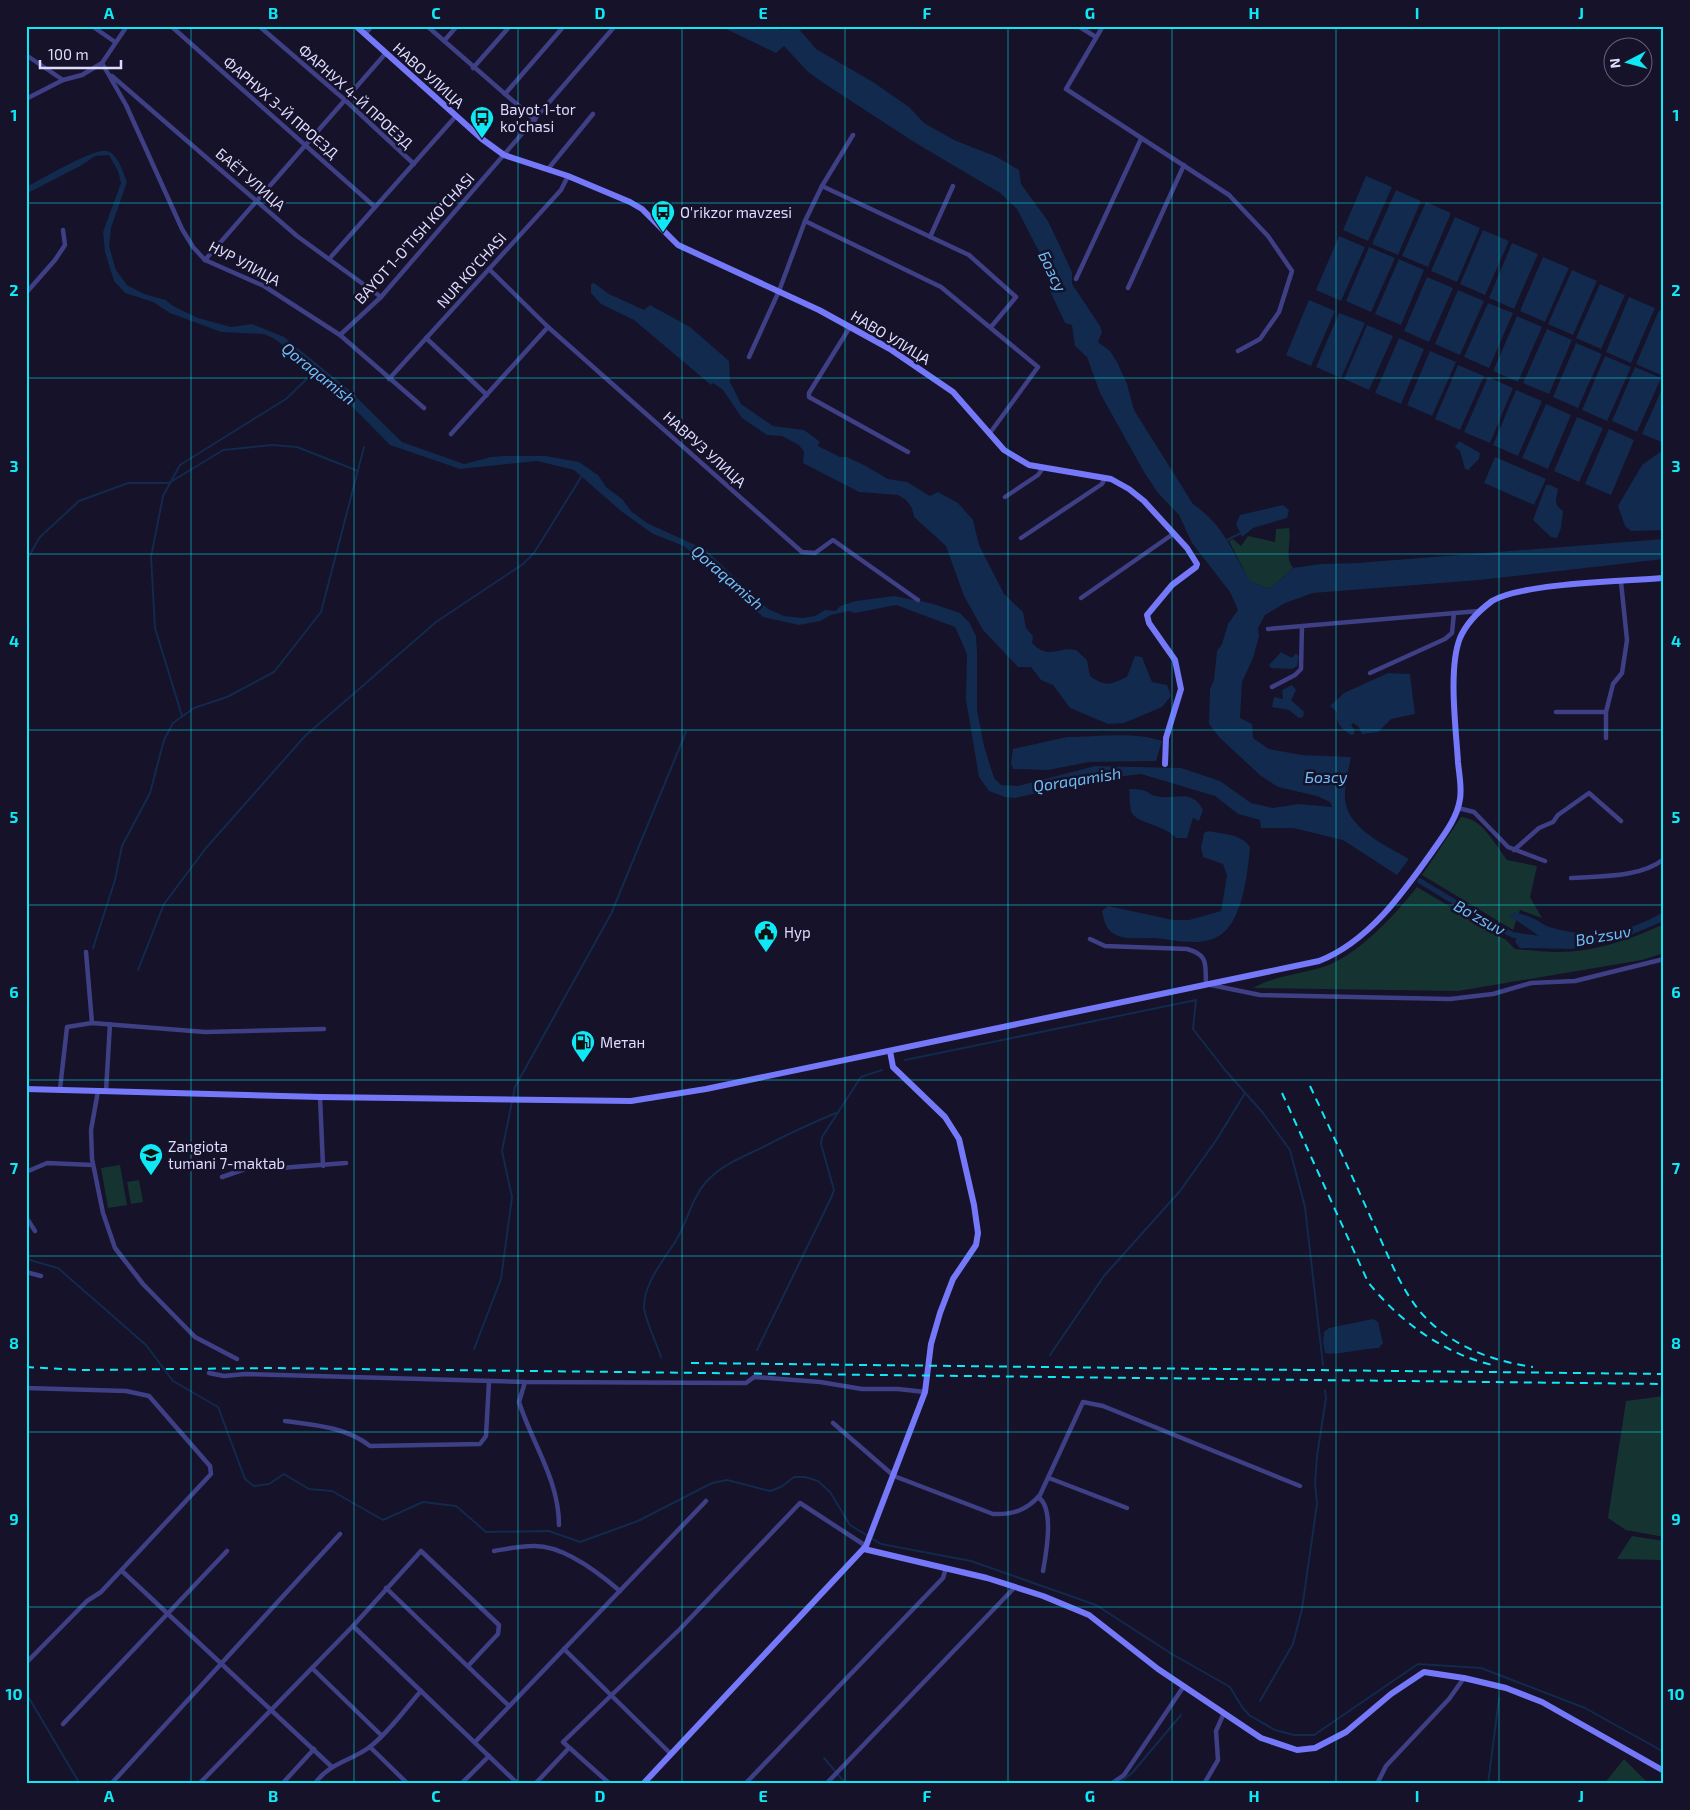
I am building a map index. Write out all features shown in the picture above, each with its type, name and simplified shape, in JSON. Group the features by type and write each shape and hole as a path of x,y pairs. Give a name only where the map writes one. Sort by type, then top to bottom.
{"main road":[{"name":"НАВО УЛИЦА","path":"356,26 456,116 504,155 568,176 630,202 642,209 663,233 684,248 779,291 850,327 897,354 953,392 1004,450 1017,460 1043,468 1105,478 1130,489 1144,501 1187,548 1197,566 1172,585 1147,615 1149,623 1175,660 1181,689 1166,738 1165,764"},
{"path":"26,1088 320,1097 648,1100 1313,962 1347,947 1371,926 1407,888 1446,832 1458,808 1461,791 1456,729 1456,655 1462,634 1480,611 1501,597 1520,592 1664,578"},
{"path":"890,1051 893,1067"},
{"path":"643,1784 865,1548 925,1392 935,1329 953,1278 976,1245 977,1227 965,1159 956,1133 945,1117 884,1058 876,1054"},
{"path":"865,1548 1016,1587 1089,1616 1184,1686 1262,1738 1297,1750 1315,1748 1346,1732 1391,1694 1424,1672 1464,1678 1506,1688 1542,1702 1664,1772"}],"street":[{"path":"92,26 115,42"},
{"path":"26,99 63,80 82,75 102,63 127,26"},
{"name":"ФАРНУХ 3-Й ПРОЕЗД","path":"171,26 375,207"},
{"name":"ФАРНУХ 4-Й ПРОЕЗД","path":"259,26 345,100 414,164"},
{"path":"365,34 372,26"},
{"path":"427,26 535,120"},
{"path":"444,41 457,26"},
{"path":"473,68 510,26"},
{"path":"505,94 564,26"},
{"name":"BAYOT 1-O'TISH KO'CHASI","path":"340,335 381,297 615,26"},
{"path":"1078,26 1096,37"},
{"path":"1103,26 1066,89 1229,195 1268,236 1292,271 1279,312 1260,339 1238,351"},
{"path":"204,260 386,53"},
{"path":"26,55 63,80"},
{"name":"НУР УЛИЦА","path":"102,63 110,74 182,229 192,247 204,260 264,286 340,335 424,408"},
{"name":"БАЁТ УЛИЦА","path":"110,74 297,236 330,258 381,297"},
{"path":"548,169 593,114"},
{"path":"330,258 456,116"},
{"path":"749,357 779,291 805,221 822,186 852,135"},
{"path":"1076,279 1141,139"},
{"path":"1128,288 1184,165"},
{"name":"NUR KO'CHASI","path":"389,379 561,190 568,176"},
{"path":"822,186 969,256 1016,297 991,327"},
{"path":"930,237 953,186"},
{"path":"805,221 941,287 1038,367 990,433"},
{"path":"26,293 55,260 65,245 63,230"},
{"name":"НАВРУЗ УЛИЦА","path":"489,269 548,327 802,552 815,553 823,545 833,540 918,600"},
{"path":"450,434 548,327"},
{"path":"850,327 809,393 809,397 908,452"},
{"path":"426,338 487,395"},
{"path":"1005,497 1038,475 1043,468"},
{"path":"1021,538 1102,484 1105,478"},
{"path":"1082,598 1173,534"},
{"path":"1606,738 1606,712 1613,684 1622,673 1626,640 1621,582"},
{"path":"1268,629 1480,611"},
{"path":"1370,673 1445,639 1452,633 1454,613"},
{"path":"1272,687 1295,675 1302,669 1302,626"},
{"path":"1556,712 1606,712"},
{"path":"1514,850 1539,828 1553,822 1558,815 1589,793 1621,821"},
{"path":"1458,808 1474,812 1514,850 1545,861"},
{"path":"1571,878 1650,868 1664,860"},
{"path":"1090,939 1105,946 1187,949 1199,952 1205,960 1206,984 1260,995 1450,999 1493,994 1531,983 1575,981 1662,960"},
{"path":"86,952 92,1023"},
{"path":"60,1089 67,1027 92,1023 205,1032 324,1029"},
{"path":"106,1091 110,1024"},
{"path":"98,1091 91,1130 93,1165 103,1213 115,1248 143,1284 195,1337 237,1359"},
{"path":"320,1097 323,1166"},
{"path":"222,1177 254,1166 280,1168 323,1166 346,1162"},
{"path":"26,1172 47,1163 93,1165"},
{"path":"26,1217 35,1231"},
{"path":"26,1272 41,1276"},
{"path":"209,1373 224,1376 255,1374 659,1384 746,1383 754,1377 820,1382 862,1388 925,1392"},
{"path":"285,1421 324,1426 356,1435 370,1446 480,1444 486,1436 489,1381"},
{"path":"525,1382 519,1402 542,1455 554,1489 559,1508 559,1524"},
{"path":"26,1388 126,1391 149,1396 210,1466 211,1474 122,1571 101,1592 87,1601 26,1663"},
{"path":"833,1423 894,1476 993,1514 1009,1514 1023,1509 1030,1506 1038,1497 1049,1478 1083,1402 1093,1402 1300,1486"},
{"path":"1049,1478 1127,1508"},
{"path":"1038,1497 1044,1502 1046,1507 1048,1530 1048,1543 1043,1571"},
{"path":"475,1742 706,1501"},
{"path":"610,1784 562,1742 680,1629 800,1503 865,1548"},
{"path":"111,1784 340,1534"},
{"path":"494,1551 534,1546 569,1555 599,1573 620,1591"},
{"path":"63,1724 227,1551"},
{"path":"199,1784 353,1626 421,1551 499,1625 498,1634 468,1666"},
{"path":"745,1784 943,1578 946,1568"},
{"path":"122,1571 332,1767"},
{"path":"826,1784 1016,1587"},
{"path":"386,1588 509,1706"},
{"path":"353,1626 518,1784"},
{"path":"564,1650 671,1754"},
{"path":"312,1668 382,1736"},
{"path":"1377,1784 1386,1766 1449,1699 1464,1678"},
{"path":"1111,1784 1124,1775 1184,1686"},
{"path":"318,1784 316,1782 325,1771 370,1747 421,1691"},
{"path":"1204,1784 1218,1760 1216,1731 1224,1713"},
{"path":"370,1747 408,1784"},
{"path":"534,1784 568,1748"},
{"path":"282,1784 314,1749"},
{"path":"461,1784 489,1756"}],"green space":[{"path":"1289,528 1289,559 1293,568 1270,589 1250,582 1229,541 1233,539 1241,546 1248,536 1275,542 1276,529"},
{"path":"1461,817 1469,818 1482,827 1507,860 1537,866 1530,897 1542,918 1520,910 1513,930 1422,875"},
{"path":"1417,887 1506,940 1515,949 1558,952 1586,950 1639,935 1664,924 1664,953 1642,960 1458,991 1253,988 1279,978 1323,967 1349,954 1387,922"},
{"path":"120,1165 127,1205 108,1208 101,1168"},
{"path":"139,1180 143,1202 131,1204 127,1182"},
{"path":"1664,1396 1664,1537 1626,1530 1608,1518 1626,1401"},
{"path":"1632,1536 1664,1541 1661,1560 1617,1559"},
{"path":"1624,1759 1649,1784 1604,1784"}],"water":[{"name":"Бозсу","path":"720,26 774,26 780,30 799,29 816,49 873,82 909,107 924,123 954,140 997,157 1019,170 1021,184 1048,221 1072,272 1072,284 1100,326 1102,332 1098,342 1110,351 1117,362 1127,384 1134,410 1193,504 1204,512 1220,530 1251,582 1270,589 1293,568 1321,564 1357,563 1664,539 1664,559 1479,580 1313,593 1285,603 1265,615 1258,628 1259,636 1253,658 1242,682 1240,718 1252,724 1253,738 1269,749 1302,755 1351,757 1345,788 1346,804 1350,815 1366,833 1409,859 1397,875 1343,840 1293,828 1261,828 1260,820 1238,814 1215,796 1141,774 1100,779 1015,798 1005,797 989,791 979,777 966,700 967,654 955,627 896,605 855,613 848,611 831,615 820,621 799,625 763,617 684,546 653,534 621,511 574,470 537,461 460,469 390,445 311,365 273,338 264,334 221,332 170,313 153,302 125,293 114,281 105,252 103,232 121,183 118,171 109,155 95,156 82,165 26,194 26,187 67,165 101,151 111,153 120,164 127,182 111,228 109,246 116,270 127,285 144,294 166,300 173,306 198,318 231,327 252,324 284,337 348,389 402,442 464,464 503,456 546,456 579,462 598,475 606,487 622,499 632,512 647,523 706,550 768,609 784,616 802,618 815,616 825,610 836,611 840,606 856,601 894,596 930,603 960,613 969,622 976,636 977,710 984,746 994,778 1001,785 1018,786 1095,766 1181,768 1220,781 1251,803 1273,808 1298,804 1332,807 1330,802 1317,796 1278,787 1261,776 1219,737 1209,724 1210,689 1214,680 1217,651 1222,644 1228,624 1238,610 1230,592 1192,543 1179,515 1158,493 1144,472 1100,393 1087,357 1075,346 1072,325 1065,323 1050,291 1047,267 1017,209 1000,193 914,142 825,84 808,72 784,46 776,53"},
{"path":"1366,176 1392,187 1368,241 1343,230"},
{"path":"1396,190 1421,201 1398,255 1372,244"},
{"path":"1426,202 1451,213 1428,267 1402,256"},
{"path":"1455,217 1480,228 1457,282 1431,271"},
{"path":"1483,230 1509,241 1485,295 1460,284"},
{"path":"1339,236 1365,247 1341,301 1316,290"},
{"path":"1512,243 1538,254 1514,309 1489,298"},
{"path":"1369,247 1395,258 1371,312 1346,301"},
{"path":"1543,257 1569,268 1545,322 1520,311"},
{"path":"1399,259 1424,270 1401,325 1375,314"},
{"path":"1572,270 1597,281 1573,335 1548,324"},
{"path":"1427,277 1453,288 1429,342 1404,331"},
{"path":"594,283 609,294 644,310 650,305 690,327 729,361 730,382 741,404 773,426 804,430 819,441 818,446 840,457 847,457 888,479 907,482 930,496 938,492 958,503 973,520 979,545 1004,594 1023,612 1026,628 1033,636 1032,643 1038,648 1049,652 1069,649 1076,650 1087,660 1090,676 1108,684 1127,677 1135,656 1142,657 1152,682 1167,685 1171,696 1162,707 1124,723 1108,724 1070,708 1053,685 1041,680 1031,667 1018,667 983,630 964,596 946,546 914,517 912,508 906,500 898,495 859,492 803,463 804,452 799,445 782,436 767,435 742,418 723,390 713,383 711,385 634,320 601,304 591,293 591,284"},
{"path":"1600,284 1625,295 1601,349 1576,338"},
{"path":"1458,290 1484,301 1460,355 1435,344"},
{"path":"1629,297 1655,308 1631,363 1606,352"},
{"path":"1309,300 1335,311 1311,366 1286,355"},
{"path":"1488,303 1513,313 1489,368 1464,357"},
{"path":"1659,310 1664,312 1664,369 1661,375 1636,364"},
{"path":"1339,313 1365,323 1341,378 1316,367"},
{"path":"1517,316 1542,327 1518,382 1493,371"},
{"path":"1367,325 1393,336 1369,390 1344,379"},
{"path":"1547,329 1572,340 1549,394 1523,383"},
{"path":"1399,338 1424,349 1401,404 1375,393"},
{"path":"1576,343 1602,354 1578,408 1553,397"},
{"path":"1430,351 1456,362 1432,416 1407,405"},
{"path":"1605,356 1631,367 1607,421 1582,410"},
{"path":"1458,365 1484,376 1460,430 1435,419"},
{"path":"1635,367 1661,378 1637,432 1612,421"},
{"path":"1488,377 1513,388 1490,443 1464,432"},
{"path":"1664,384 1664,443 1642,434"},
{"path":"1516,390 1542,401 1518,456 1493,445"},
{"path":"1546,404 1571,415 1548,469 1522,458"},
{"path":"1577,417 1603,428 1579,482 1554,471"},
{"path":"1609,429 1634,440 1611,495 1585,484"},
{"path":"1459,441 1480,453 1479,459 1468,470 1465,469 1460,451 1455,447"},
{"path":"1660,452 1664,454 1664,530 1631,531 1625,526 1618,506 1642,465"},
{"path":"1495,457 1546,479 1534,505 1484,483"},
{"path":"1546,485 1558,489 1556,503 1563,511 1561,528 1557,538 1551,537 1533,520"},
{"path":"1283,505 1289,510 1287,518 1253,528 1242,537 1236,524 1240,515"},
{"path":"1281,652 1292,658 1296,653 1299,657 1297,666 1292,669 1271,668 1269,665"},
{"path":"1388,673 1410,674 1415,714 1391,719 1378,732 1362,734 1358,726 1353,723 1351,725 1354,729 1354,734 1351,735 1345,731 1337,720 1337,712 1330,706 1344,693"},
{"path":"1292,685 1296,690 1291,700 1304,712 1303,717 1299,718 1289,710 1272,707 1274,697 1283,699 1282,690"},
{"path":"1128,735 1162,741 1156,761 1089,762 1048,770 1013,769 1011,763 1013,749 1067,737"},
{"path":"1129,789 1141,790 1162,797 1181,796 1193,799 1203,810 1199,821 1193,818 1187,838 1176,838 1166,830 1140,819 1132,813"},
{"path":"1208,831 1237,837 1250,847 1246,881 1240,905 1230,926 1215,938 1198,942 1127,938 1111,932 1105,924 1102,911 1108,906 1173,920 1189,920 1221,911 1227,875 1223,864 1203,857 1201,847 1204,833"},
{"name":"Boʻzsuv","path":"1514,912 1530,917 1549,927 1565,931 1595,934 1622,930 1664,912 1664,921 1628,936 1572,949 1520,948 1515,942 1517,936 1537,940 1539,936 1509,915"},
{"path":"1373,1319 1378,1322 1383,1343 1379,1348 1325,1353 1324,1332 1329,1328"}],"waterway":[{"name":"Qoraqamish","path":"182,716 155,628 151,557 163,496 180,465 286,399 316,370"},
{"path":"26,562 39,538 79,501 128,483 169,483 223,450 272,445 297,447 358,471"},
{"path":"93,948 115,880 122,846 150,793 164,740 173,723 194,708 227,697 274,672 321,612 364,447"},
{"path":"138,970 164,904 206,848 305,736 436,622 523,564 534,553 583,474"},
{"path":"1227,540 1241,533"},
{"path":"513,1097 515,1087 611,914 686,732"},
{"name":"Bo'zsuv","path":"1420,881 1489,923"},
{"name":"Bo'zsuv","path":"1501,929 1513,935 1543,939"},
{"path":"905,1060 1196,1000 1193,1029 1225,1070 1263,1113 1290,1150 1305,1207 1323,1365"},
{"path":"757,1350 834,1190 821,1144 822,1137 861,1077 882,1070"},
{"path":"1050,1355 1104,1276 1180,1191 1217,1139 1245,1093"},
{"path":"474,1349 501,1279 512,1197 502,1151 512,1102"},
{"path":"661,1357 644,1307 647,1289 679,1235 693,1204 706,1182 727,1165 836,1113"},
{"path":"26,1259 58,1268 146,1345 173,1381 218,1407 245,1479 254,1486 269,1484 284,1474 309,1489 332,1491 383,1520 423,1502 456,1506 486,1532 549,1531 580,1542 638,1521 712,1483 727,1480 770,1491 781,1487 794,1477 805,1477 818,1481 830,1492 850,1525 881,1544 971,1561 1096,1605 1172,1654 1230,1687 1249,1715 1275,1730 1294,1735 1314,1735 1418,1664 1481,1668 1585,1708 1664,1752"},
{"path":"1260,1701 1293,1644 1302,1609 1317,1504 1315,1483 1326,1398 1325,1390"},
{"path":"26,1693 80,1784"},
{"path":"1488,1784 1499,1698"},
{"path":"1118,1784 1132,1773 1181,1715"},
{"path":"824,1758 846,1784"}],"railway":[{"path":"1310,1086 1409,1297 1425,1317 1448,1337 1488,1356 1533,1367"},
{"path":"1282,1093 1368,1282 1394,1310 1423,1334 1456,1352 1492,1365"},
{"path":"691,1363 1664,1374"},
{"path":"26,1367 83,1370 272,1368 1664,1384"}],"place":[{"name":"Bayot 1-tor ko'chasi","path":"482,139"},
{"name":"O'rikzor mavzesi","path":"663,233"},
{"name":"Нур","path":"766,953"},
{"name":"Метан","path":"583,1063"},
{"name":"Zangiota tumani 7-maktab","path":"151,1176"}]}
